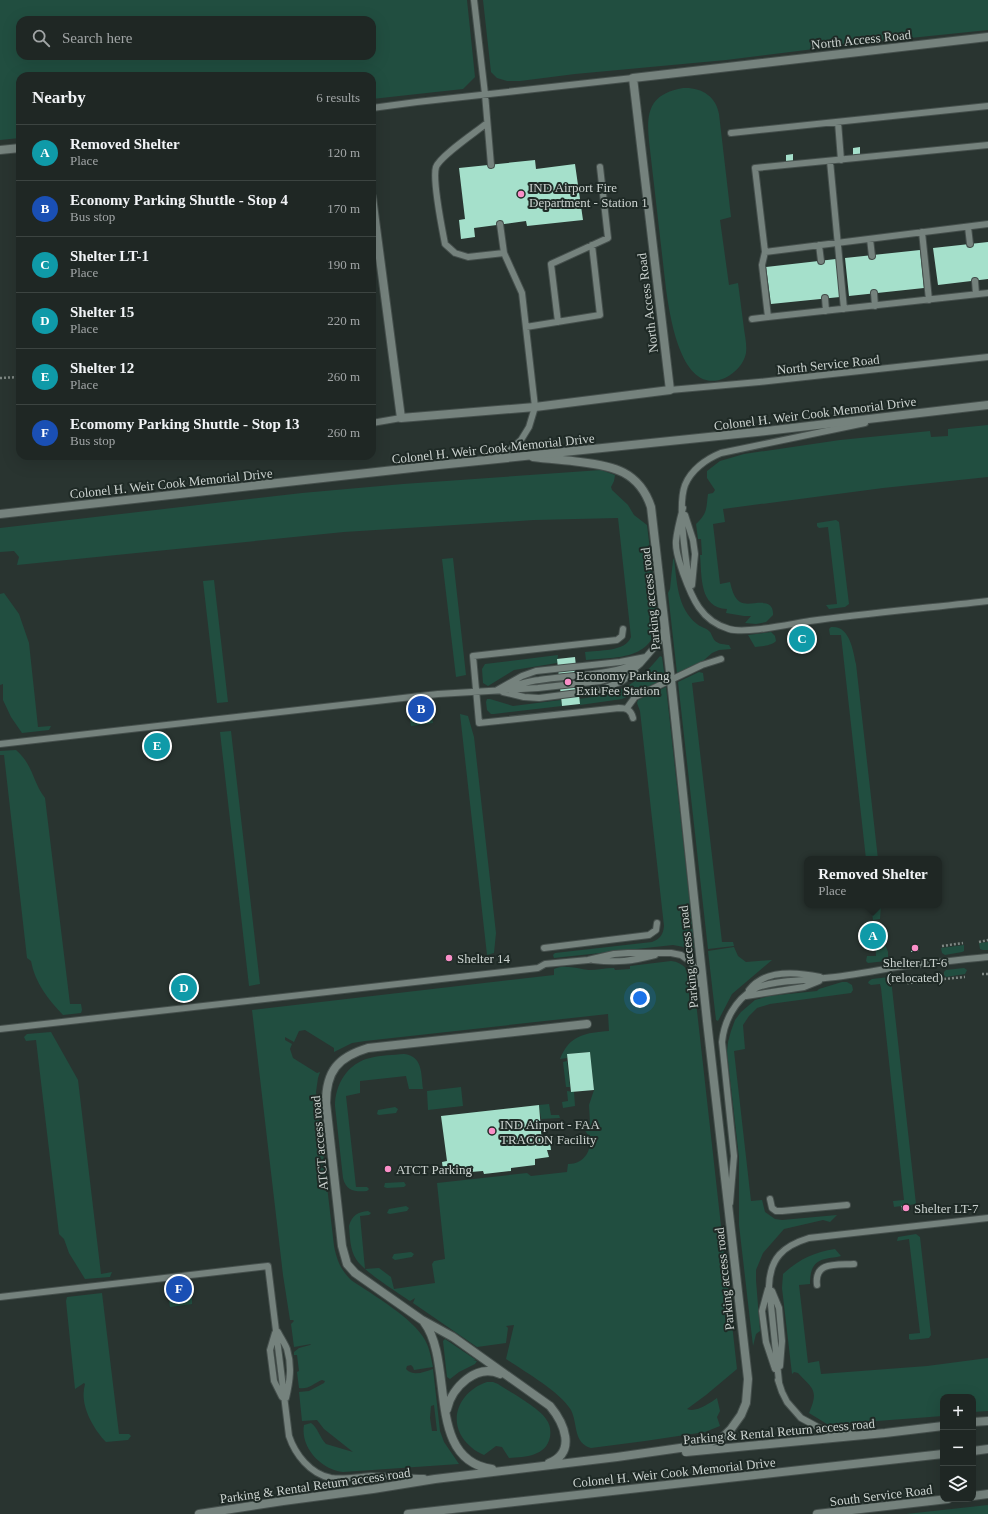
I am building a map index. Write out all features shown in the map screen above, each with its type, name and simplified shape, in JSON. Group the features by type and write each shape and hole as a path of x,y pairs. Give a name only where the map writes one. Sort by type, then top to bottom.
{"street":[{"name":"North Access Road","path":"670,390 632,78 988,37"},
{"path":"0,150 16,148"},
{"path":"376,227 401,418 535,407 670,390"},
{"name":"Colonel H. Weir Cook Memorial Drive","path":"0,514 493,459 757,432 988,405"},
{"name":"Parking access road","path":"522,456 609,466 626,473 639,485 648,499 653,516 707,1021 748,1379 746,1403 741,1415 731,1429 722,1438 701,1445 618,1457"},
{"name":"ATCT access road","path":"539,1467 556,1460 563,1454 566,1444 561,1421 550,1406 453,1336 422,1320 355,1273 347,1264 342,1246 326,1103 326,1091 331,1073 338,1064 349,1055 368,1048 587,1024"},
{"name":"ATCT access road","path":"422,1320 431,1333 434,1342 448,1430 456,1447 464,1456 484,1468 503,1471"},
{"path":"446,1416 452,1394 476,1373 490,1370 512,1379"},
{"path":"976,1422 988,1421"},
{"name":"Parking & Rental Return access road","path":"618,1457 737,1448 940,1426"},
{"path":"976,1451 988,1449"},
{"name":"Colonel H. Weir Cook Memorial Drive","path":"408,1514 940,1454"},
{"path":"503,1471 618,1457"},
{"name":"Parking & Rental Return access road","path":"199,1514 373,1489 435,1478 503,1471"},
{"path":"976,1496 988,1494"},
{"name":"South Service Road","path":"817,1514 940,1500"}],"lane":[{"path":"474,0 485,94 491,165"},
{"path":"376,108 632,78"},
{"path":"731,133 988,106"},
{"path":"838,122 841,160"},
{"path":"487,123 445,156 436,166 435,179 444,244 455,253 468,257 504,253"},
{"path":"768,317 762,265 764,252 755,168 988,145"},
{"path":"830,161 844,309"},
{"path":"558,322 551,264 608,238 600,167"},
{"path":"493,459 510,450 521,440 529,427 535,407 522,293 504,253 500,224"},
{"path":"764,252 988,224"},
{"path":"968,227 970,244"},
{"path":"922,232 929,300"},
{"path":"870,239 872,256"},
{"path":"526,327 600,315 592,245"},
{"path":"819,245 821,261"},
{"path":"975,281 976,294"},
{"path":"874,293 876,306"},
{"path":"752,319 988,293"},
{"path":"825,298 826,311"},
{"name":"North Service Road","path":"670,390 988,357"},
{"path":"906,414 737,449 716,455 700,466 688,479 683,495 683,508 676,541 677,555 691,594 700,610 714,623 730,629 748,630 988,601"},
{"path":"376,421 401,418"},
{"path":"683,508 693,540 695,554 691,594"},
{"path":"494,691 539,698 601,690 622,681 634,673 659,642 665,627"},
{"path":"623,629 622,636 617,640 472,656 480,723 619,708 627,708 631,712 632,718"},
{"path":"494,691 522,676 536,671 620,662 647,657"},
{"path":"0,744 438,694 560,686 611,679 634,669 647,657"},
{"path":"627,708 635,698 671,680 721,659"},
{"path":"544,948 649,935 656,930 657,923"},
{"path":"0,1029 538,968 545,964 588,960 621,953 671,953 687,958 694,966 698,977 707,1021"},
{"path":"744,996 804,987 826,978 898,967 988,957"},
{"path":"729,1214 734,1156 722,1042 723,1030 736,1005 756,982 769,976 789,973 826,978"},
{"path":"770,1200 772,1208 776,1211 847,1205"},
{"path":"867,1434 828,1432 810,1424 793,1410 782,1392 766,1342 762,1311 769,1286 772,1266 782,1252 790,1246 809,1238 988,1218"},
{"path":"817,1285 817,1276 821,1268 826,1266 854,1264"},
{"path":"0,1297 268,1266 289,1436 293,1447 299,1456 316,1471 330,1478 372,1476 435,1478"},
{"path":"769,1286 779,1308 782,1341 779,1382"},
{"path":"276,1329 287,1349 290,1368 291,1379 285,1402"}],"path":[{"path":"0,378 16,377"},
{"path":"979,942 988,940"},
{"path":"942,946 963,943"},
{"path":"982,974 988,974"},
{"path":"944,979 965,977"},
{"path":"907,983 928,982"}],"green space":[{"path":"0,0 467,0 475,77 463,89 376,99 376,72 16,72 16,138 0,140"},
{"path":"483,0 988,0 988,30 862,43 726,60 575,74 520,81 507,81 497,78 491,72"},
{"path":"683,88 696,89 707,94 715,102 719,114 731,217 720,220 729,285 738,283 746,344 745,357 738,368 725,378 710,381 698,376 688,365 680,351 675,334 666,289 649,141 648,121 652,106 657,99 663,95"},
{"path":"988,425 988,477 883,488 723,509 725,522 713,524 720,584 730,582 734,595 740,602 750,604 766,603 770,605 773,615 766,622 756,624 745,623 751,616 726,613 727,609 718,607 711,603 707,597 704,590 701,572 701,539 698,539 696,524 705,513 708,494 713,493 715,490 707,478 707,471 720,461 744,454 840,440 930,431 931,437 948,436 948,429"},
{"path":"601,470 615,475 611,487 612,490 628,505 634,515 647,525 658,617 655,631 650,641 643,649 633,654 611,658 586,660 585,652 618,648 628,642 631,637 618,518 534,520 344,532 17,565 19,557 14,551 0,552 0,528 302,493 403,484"},
{"path":"836,520 839,522 849,604 845,607 829,609 826,605 837,604 828,527 819,528 817,523"},
{"path":"453,558 466,675 456,677 442,559"},
{"path":"674,558 679,594 685,610 690,618 709,631 714,640 729,645 731,649 719,650 712,653 703,661 677,673 668,593 670,589"},
{"path":"214,580 228,702 217,703 203,581"},
{"path":"4,593 19,614 29,643 38,727 51,726 49,730 22,733 11,717 3,700 3,684 0,685 0,594"},
{"path":"831,627 837,627 846,634 852,646 856,664 878,856 866,856 841,635 830,635 829,629"},
{"path":"771,632 775,636 776,641 772,644 763,646 755,647 748,635"},
{"path":"814,640 815,646 792,649 792,643"},
{"path":"558,655 557,663 514,670 488,686 483,683 482,669 485,664"},
{"path":"660,656 662,657 665,679 622,699 580,705 579,699 605,695 634,682 651,667"},
{"path":"699,672 703,673 704,681 692,683 722,942 733,942 734,946 708,949 678,682"},
{"path":"666,687 695,950 693,952 684,947 673,945 554,958 553,955 555,953 652,942 657,940 663,932 664,926 640,711 637,703 638,700"},
{"path":"487,699 513,706 561,700 562,706 491,714 487,710"},
{"path":"460,714 468,716 474,737 496,933 494,953 487,955"},
{"path":"432,717 433,723 411,726 410,720"},
{"path":"231,731 260,984 249,986 220,732"},
{"path":"168,747 169,753 146,756 145,750"},
{"path":"16,750 30,768 45,798 70,1004 81,1004 81,1013 63,1015 52,1003 39,984 31,961 27,958 4,755 0,755 0,751"},
{"path":"871,908 881,908 880,919 873,920"},
{"path":"875,939 883,939 888,952 888,959 886,961 868,963 866,961 867,956 876,956"},
{"path":"988,942 988,950 980,949 979,943"},
{"path":"964,945 964,951 962,952 945,955 942,953 941,948"},
{"path":"734,947 738,956 746,962 772,960 732,994 718,1021 716,1020 708,951"},
{"path":"671,961 680,963 686,969 694,984 737,1369 687,1409 699,1409 717,1398 720,1411 717,1417 720,1426 705,1432 645,1441 591,1448 585,1446 581,1442 573,1415 566,1403 541,1382 506,1359 514,1325 506,1326 508,1328 506,1343 477,1347 413,1303 415,1298 410,1301 365,1269 379,1268 391,1277 394,1289 435,1283 432,1264 434,1261 445,1259 437,1183 527,1173 531,1176 567,1172 568,1164 581,1160 586,1155 589,1150 589,1137 579,1126 590,1123 589,1105 594,1090 590,1052 567,1054 567,1058 560,1059 569,1044 580,1036 609,1031 608,1014 365,1041 352,1043 334,1052 334,1048 305,1030 299,1031 294,1042 285,1037 285,1040 292,1044 290,1049 293,1058 317,1073 320,1072 316,1092 334,1246 338,1261 342,1269 351,1280 402,1315 411,1323 425,1340 433,1367 414,1370 411,1365 407,1366 406,1369 412,1373 415,1373 433,1369 440,1431 444,1442 459,1464 343,1472 327,1467 320,1462 305,1442 304,1425 311,1423 326,1444 353,1452 324,1429 317,1420 302,1421 299,1392 309,1391 325,1381 322,1380 308,1387 299,1388 297,1355 294,1355 294,1352 299,1348 311,1344 294,1347 291,1324 294,1321 290,1320 283,1275 252,1010 554,975 554,969 563,967 589,970 614,968 615,970 630,969 630,966","holes":["434,1405 437,1431 432,1431 430,1418 431,1406"]},
{"path":"964,968 967,970 965,974 946,977 944,975 946,970"},
{"path":"889,977 891,979 916,1204 894,1207 893,1201 904,1200 881,988 880,984 871,985 868,983 872,979"},
{"path":"842,982 847,982 852,985 853,990 851,993 770,1004 757,1008 743,1025 745,1049 734,1051 751,1201 762,1200 765,1212 775,1219 782,1220 837,1215 830,1222 823,1220 784,1229 763,1253 756,1270 760,1331 756,1334 753,1346 739,1225 739,1157 727,1052 728,1042 735,1020 741,1012 755,1000 769,996 817,991 819,989"},
{"path":"51,1032 78,1080 101,1274 112,1272 110,1277 85,1279 69,1253 64,1239 59,1234 36,1040 26,1041 24,1037 27,1034"},
{"path":"410,1055 418,1062 423,1089 409,1089 406,1076 360,1081 360,1093 346,1096 356,1187 367,1187 369,1189 367,1191 352,1190 346,1186 343,1178 335,1106 337,1090 340,1082 349,1070 362,1061 378,1056"},
{"path":"567,1061 570,1087 566,1087 563,1062"},
{"path":"461,1087 463,1106 428,1110 427,1091"},
{"path":"567,1091 574,1092 575,1106 563,1108 562,1102 568,1101"},
{"path":"549,1104 551,1115 559,1115 560,1118 541,1119 539,1105"},
{"path":"395,1107 398,1109 396,1113 377,1114 378,1110"},
{"path":"404,1182 406,1185 404,1187 384,1187 385,1183"},
{"path":"406,1206 409,1208 407,1211 390,1214 387,1213 389,1209"},
{"path":"364,1211 371,1213 369,1215 360,1216 365,1269 354,1255 351,1248 350,1239 349,1226 354,1217 358,1213"},
{"path":"916,1234 920,1237 931,1335 929,1338 911,1340 909,1339 909,1334 920,1333 909,1239 897,1241 898,1237"},
{"path":"835,1249 841,1256 827,1258 817,1262 811,1272 810,1284 799,1285 808,1363 819,1361 821,1374 927,1366 988,1358 988,1411 976,1412 976,1394 940,1394 940,1416 827,1424 809,1413 814,1399 814,1394 811,1387 798,1373 794,1372 792,1374 782,1288 783,1274 807,1257 820,1252"},
{"path":"411,1252 414,1254 412,1257 395,1260 392,1258 394,1254"},
{"path":"102,1293 119,1434 129,1434 131,1436 128,1440 106,1442 96,1430 88,1416 84,1400 85,1384 84,1383 75,1389 66,1301 67,1297"},
{"path":"192,1298 192,1304 170,1307 169,1301"},
{"path":"445,1339 476,1360 473,1360 477,1361 475,1364 459,1372 450,1379 447,1377 443,1341"},
{"path":"487,1382 498,1384 531,1405 546,1419 550,1430 550,1437 548,1443 540,1452 528,1456 509,1458 502,1447 496,1446 484,1455 473,1448 463,1438 458,1429 458,1410 468,1393"},
{"path":"988,1505 988,1514 906,1514"}],"building":[{"path":"860,147 860,154 853,155 853,148"},
{"path":"793,154 793,162 786,162 786,155"},
{"name":"IND Airport Fire Department - Station 1","path":"535,160 536,169 575,164 583,220 527,226 526,221 474,228 475,237 461,239 459,220 465,219 459,168"},
{"path":"988,242 988,279 938,285 933,248"},
{"path":"920,250 924,288 849,296 845,258"},
{"path":"836,259 840,297 771,304 766,267"},
{"path":"806,635 807,641 798,642 798,636"},
{"name":"Economy Parking Exit Fee Station","path":"575,657 580,704 562,706 557,659"},
{"path":"425,712 426,718 418,719 417,713"},
{"path":"161,742 161,748 153,749 152,743"},
{"path":"877,931 878,939 869,940 868,932"},
{"name":"Shelter LT-6 (relocated)","path":"919,945 919,951 911,952 911,946"},
{"name":"Shelter 14","path":"453,955 453,960 445,961 445,956"},
{"path":"187,985 188,990 180,991 179,986"},
{"path":"590,1052 594,1090 571,1092 567,1054"},
{"name":"IND Airport - FAA TRACON Facility","path":"539,1105 542,1143 550,1142 551,1150 547,1150 549,1157 535,1159 535,1165 511,1168 511,1171 484,1174 483,1171 459,1173 462,1172 462,1167 443,1170 442,1162 447,1161 441,1116"},
{"name":"Shelter LT-7","path":"909,1205 910,1210 902,1211 901,1206"},
{"path":"183,1293 184,1299 176,1300 175,1294"}],"place":[{"name":"IND Airport Fire Department - Station 1","path":"521,194"},
{"name":"Shelter LT-1","path":"802,639"},
{"name":"Economy Parking Exit Fee Station","path":"568,682"},
{"name":"Economy Parking Shuttle - Stop 4","path":"421,709"},
{"name":"Shelter 12","path":"157,746"},
{"name":"Removed Shelter","path":"873,936"},
{"name":"Shelter LT-6 (relocated)","path":"915,948"},
{"name":"Shelter 14","path":"449,958"},
{"name":"Shelter 15","path":"184,988"},
{"name":"IND Airport - FAA TRACON Facility","path":"492,1131"},
{"name":"ATCT Parking","path":"388,1169"},
{"name":"Shelter LT-7","path":"906,1208"},
{"name":"Ecomomy Parking Shuttle - Stop 13","path":"179,1289"}]}
